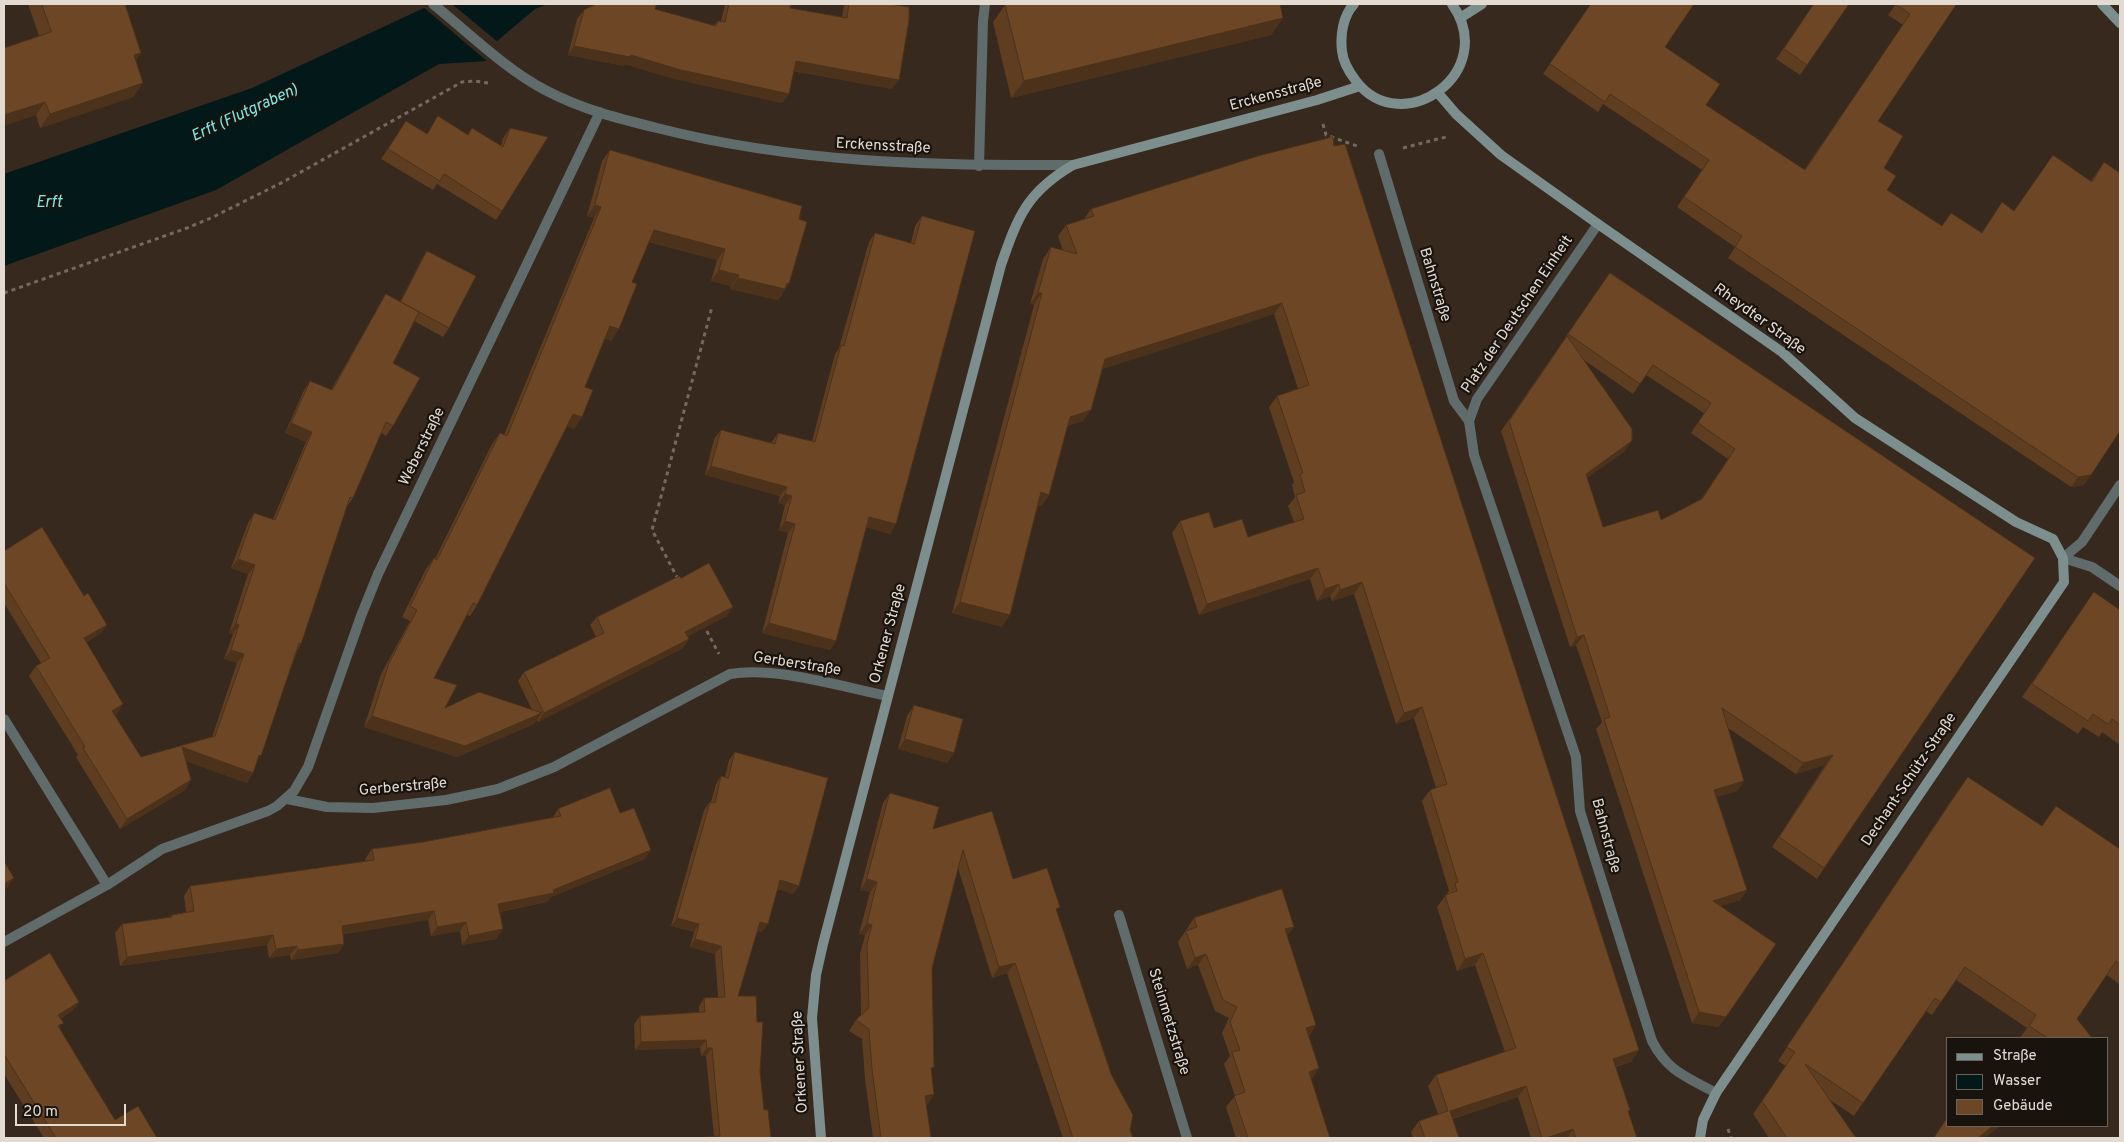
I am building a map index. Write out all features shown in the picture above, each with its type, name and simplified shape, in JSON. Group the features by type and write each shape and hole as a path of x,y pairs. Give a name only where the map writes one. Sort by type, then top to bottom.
{"street":[{"name":"Erckensstraße","path":"433,4 517,72 548,92 600,112 679,134 780,153 876,162 979,166 1073,165 1317,100 1360,86"},
{"path":"979,166 985,4"},
{"path":"1354,4 1344,22 1341,40 1342,56 1350,74 1360,86 1384,101 1398,103 1412,103 1438,92 1457,72 1465,45 1460,18 1452,4"},
{"path":"1460,18 1482,4"},
{"path":"2102,4 2120,22"},
{"name":"Rheydter Straße","path":"1438,92 1456,114 1501,155 1782,352 1855,418 2016,522 2053,539 2063,558"},
{"name":"Weberstraße","path":"286,799 294,791 308,767 361,616 378,574 600,112"},
{"name":"Bahnstraße","path":"1379,154 1454,401 1469,421"},
{"name":"Orkener Straße","path":"821,1138 813,1033 813,1002 816,975 839,878 1001,265 1010,238 1030,199 1055,176 1073,165"},
{"name":"Platz der Deutschen Einheit","path":"1474,455 1469,421 1477,399 1598,224"},
{"name":"Bahnstraße","path":"1474,455 1576,757 1580,811 1652,1041 1661,1058 1676,1072 1716,1093"},
{"path":"2063,558 2082,542 2120,485"},
{"path":"2063,558 2092,567 2120,586"},
{"name":"Dechant-Schütz-Straße","path":"1716,1093 2064,582 2063,558"},
{"name":"Gerberstraße","path":"286,799 326,807 373,808 446,800 498,789 554,767 730,674 749,672 781,675 888,696"},
{"path":"4,719 106,885"},
{"path":"4,942 106,885 162,849 268,810 286,799"},
{"name":"Steinmetzstraße","path":"1120,914 1187,1138"},
{"path":"1700,1138 1704,1120 1716,1093"}],"path":[{"path":"4,293 211,218 283,182 462,82 475,80 494,84"},
{"path":"679,581 652,530 712,307"},
{"path":"702,623 730,674"}],"water":[{"name":"Erft","path":"436,4 548,4 535,9 497,41 487,61 439,64 216,190 4,266 4,174 252,88"}],"pier":[{"path":"428,4 452,4 499,43 488,62 422,6"}],"building":[{"path":"42,4 125,4 141,53 134,55 143,83 50,114 45,102 4,115 4,48 51,32"},
{"path":"597,4 657,4 655,9 716,26 718,21 725,22 729,4 791,4 790,8 847,18 849,4 889,4 909,7 909,20 899,80 796,61 789,94 677,69 631,55 630,57 574,46 584,10"},
{"path":"1280,4 1283,18 1024,81 1005,5"},
{"path":"1591,4 1694,4 1665,47 1720,84 1706,105 1805,170 1910,14 1895,4 1956,5 1878,121 1903,136 1884,168 1896,176 1887,190 1942,226 1951,213 1982,233 2002,202 2014,211 2053,155 2092,182 2104,162 2120,173 2120,431 2091,475 2078,477 1735,247 1742,236 1684,197 1709,160 1610,94 1605,102 1550,64"},
{"path":"1814,4 1849,4 1807,65 1784,49"},
{"path":"438,116 468,135 472,128 503,147 510,128 548,137 502,211 444,174 440,181 388,149 406,121 427,134"},
{"path":"1333,137 1334,146 1345,144 1639,1050 1613,1059 1637,1138 1576,1138 1573,1129 1542,1138 1526,1086 1450,1111 1459,1138 1425,1138 1419,1121 1448,1111 1436,1075 1516,1048 1483,953 1465,959 1445,895 1457,891 1455,883 1458,882 1430,790 1447,784 1422,707 1404,713 1362,582 1340,590 1339,584 1325,589 1318,568 1207,604 1180,521 1209,512 1214,528 1242,519 1248,537 1304,519 1296,495 1305,492 1300,474 1303,473 1277,396 1309,385 1282,303 1105,359 1091,410 1070,417 1049,495 1041,492 1010,615 960,602 1042,293 1038,293 1051,247 1077,254 1066,225 1094,216 1091,209 1258,156"},
{"path":"610,150 802,206 799,219 807,222 789,284 787,283 785,289 738,278 739,275 719,270 725,249 654,230 632,282 637,284 619,329 610,326 585,387 593,390 582,417 573,414 477,605 473,603 434,678 457,685 445,708 479,692 542,713 465,746 372,716 389,663 417,610 410,606 434,558 437,560 500,433 507,436 601,207 595,205"},
{"path":"922,216 975,231 896,524 869,517 836,641 769,623 795,524 785,521 792,496 785,494 787,487 711,466 721,430 775,444 778,433 815,442 841,345 844,346 875,233 914,244"},
{"path":"427,251 476,276 449,328 401,302"},
{"path":"1610,273 2035,558 1824,868 1779,837 1833,755 1803,763 1722,708 1744,781 1714,790 1747,890 1713,901 1776,944 1726,1017 1699,1012 1604,719 1610,717 1584,635 1577,637 1509,421 1567,336 1632,429 1632,441 1586,474 1603,527 1658,510 1661,520 1702,499 1735,449 1698,423 1711,403 1653,365 1640,384 1568,334"},
{"path":"386,294 419,312 393,363 420,378 393,426 386,422 353,498 350,497 301,644 299,643 261,756 259,755 253,773 182,747 191,780 127,819 83,748 85,747 36,666 50,658 4,583 4,551 42,527 84,596 88,593 107,625 84,638 123,704 112,711 141,757 215,736 244,654 231,650 239,625 236,623 255,565 238,559 254,513 275,520 312,432 291,423 310,381 332,390"},
{"path":"709,563 733,607 685,632 689,639 544,713 524,672 604,633 597,617"},
{"path":"2094,592 2120,610 2120,725 2112,719 2108,724 2093,714 2088,721 2032,684"},
{"path":"914,705 963,719 954,753 905,739"},
{"path":"735,752 828,778 799,886 780,880 768,924 760,922 738,996 756,996 757,1022 763,1022 760,1072 764,1110 768,1110 771,1138 696,1138 720,1136 712,1048 707,1048 706,1040 641,1042 640,1016 705,1012 704,998 725,997 721,946 695,939 699,924 677,918 710,802 715,803 721,776 728,778"},
{"path":"1968,777 2042,826 2056,806 2120,849 2120,965 2116,961 2077,1019 2091,1037 2046,1037 2029,1026 2036,1015 1965,967 1941,1002 1935,998 1863,1103 1805,1064 1856,1138 1787,1138 1762,1101 1795,1052 1787,1047"},
{"path":"610,788 620,813 634,808 651,850 553,890 554,893 498,904 503,929 469,936 466,922 437,927 434,911 342,926 344,944 298,950 297,946 276,949 273,935 127,957 122,924 172,917 172,915 194,911 190,886 374,860 372,849 423,842 561,816 558,809"},
{"path":"890,793 939,807 933,829 992,811 1013,879 1047,868 1060,907 1056,909 1111,1074 1133,1115 1130,1130 1133,1138 1073,1138 1015,963 999,967 963,850 932,968 934,1067 931,1068 934,1094 925,1096 931,1138 881,1138 869,1029 856,1020 869,1008 867,944 872,925 867,923 877,882 867,879"},
{"path":"4,861 14,878 4,884"},
{"path":"1282,889 1294,927 1285,929 1316,1025 1306,1028 1319,1068 1309,1072 1330,1138 1248,1138 1234,1096 1245,1092 1232,1052 1240,1050 1230,1022 1237,1007 1223,1000 1206,954 1195,958 1186,931 1197,927 1194,918"},
{"path":"50,953 79,1002 58,1015 64,1023 58,1026 115,1120 138,1106 157,1138 56,1138 4,1054 4,981"},
{"path":"1946,1120 1946,1127 1992,1127 1978,1138 1934,1138"}],"water label":[{"name":"Erft (Flutgraben)","path":"245,114"}]}
